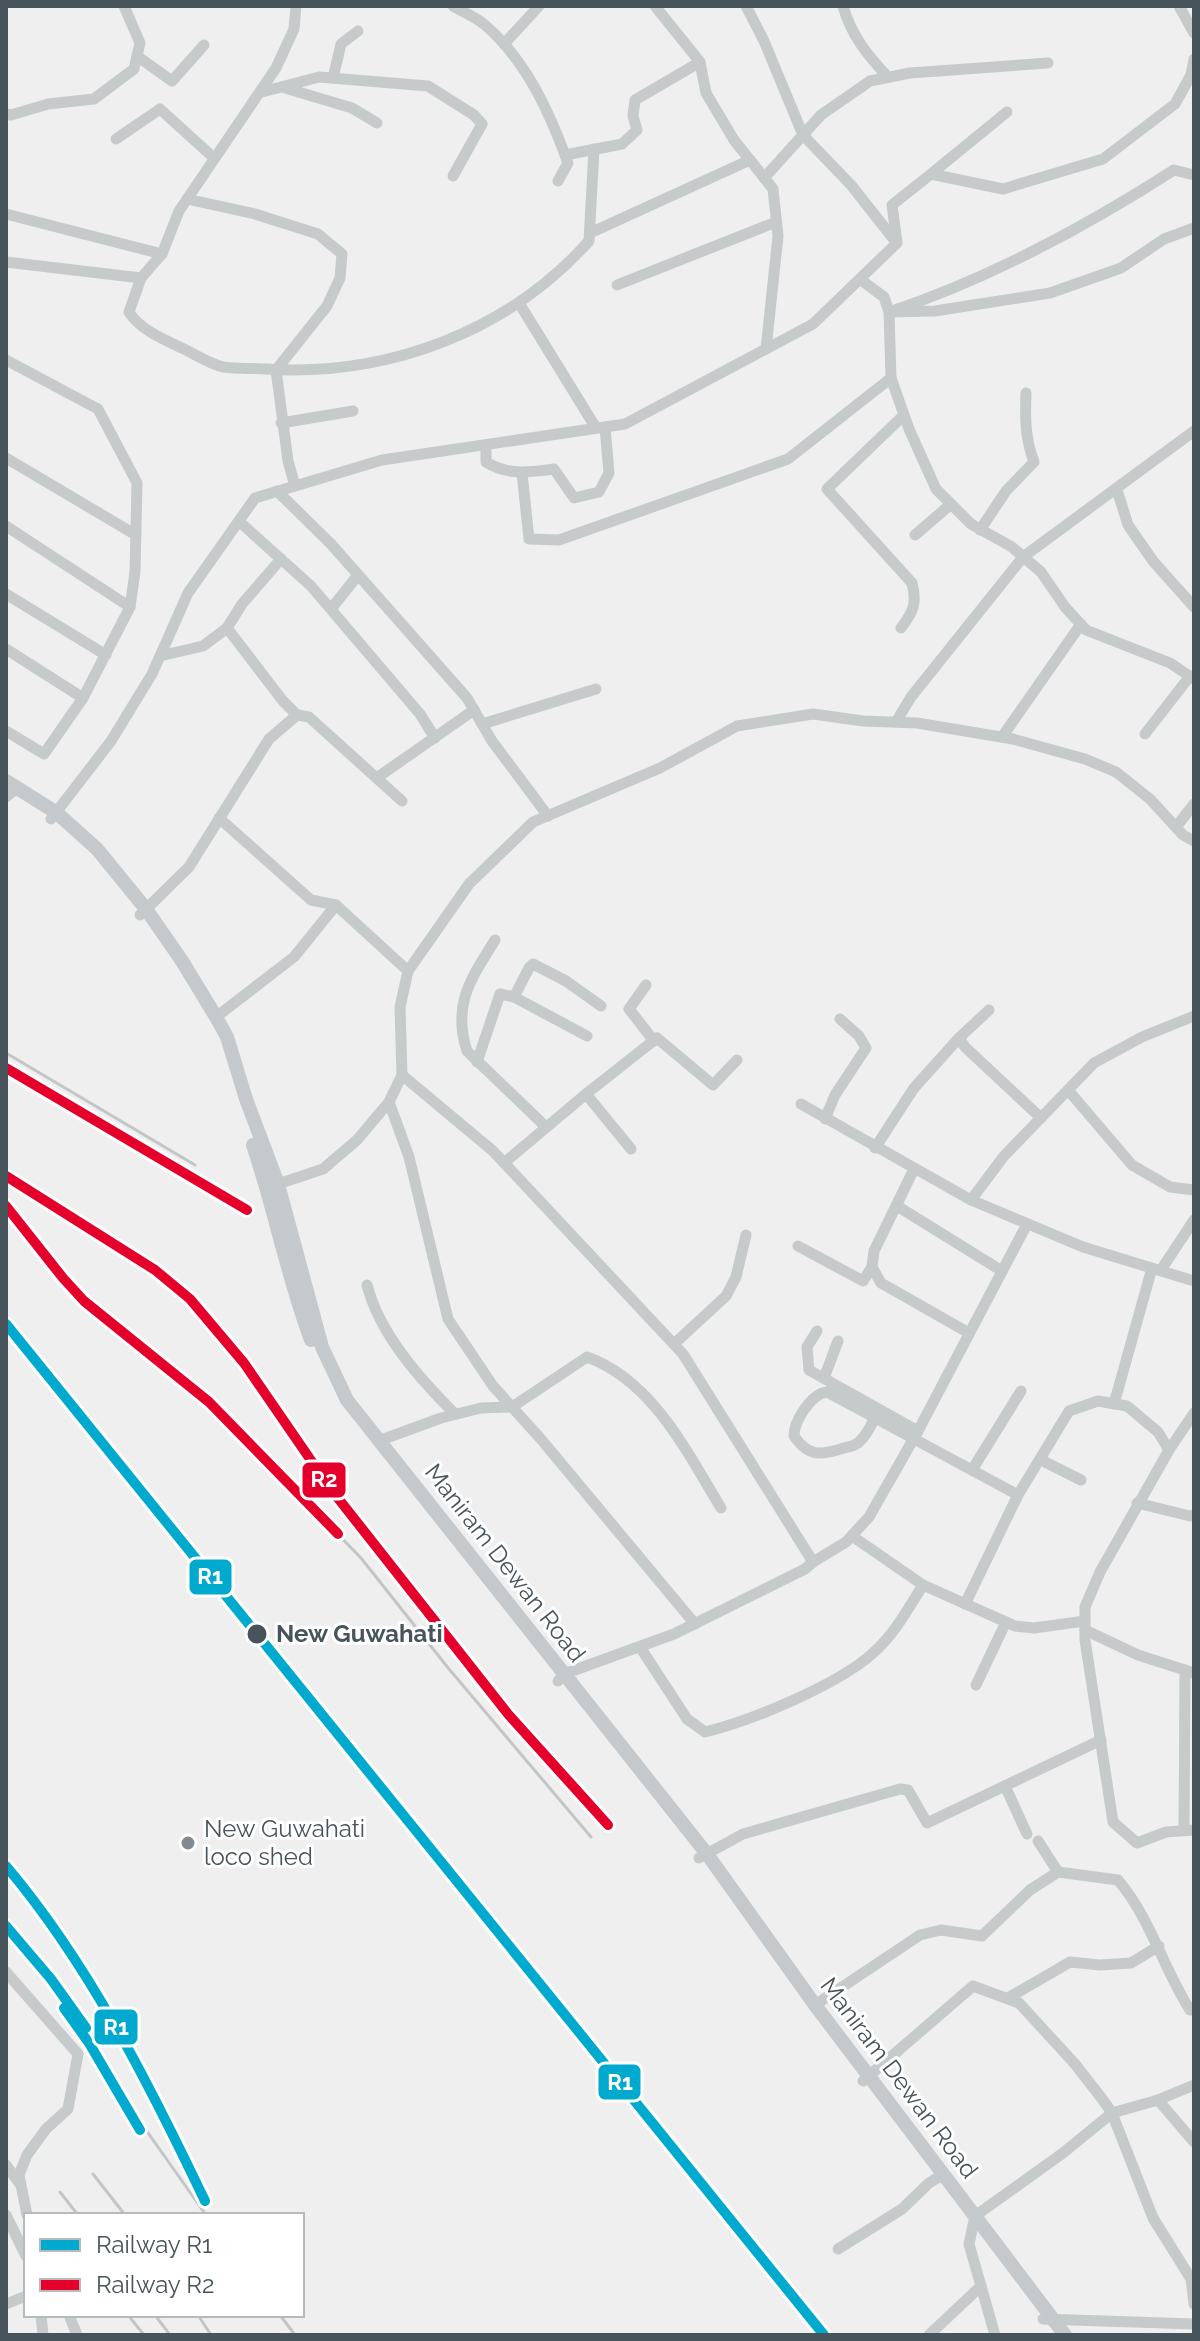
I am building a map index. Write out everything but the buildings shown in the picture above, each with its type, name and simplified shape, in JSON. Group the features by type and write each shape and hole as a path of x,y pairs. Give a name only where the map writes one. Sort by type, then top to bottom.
{"main road":[{"name":"Maniram Dewan Road","path":"9,790 54,816 97,849 182,961 227,1037 278,1184 322,1347 347,1400 381,1440 561,1678"},
{"name":"Maniram Dewan Road","path":"143,912 221,1044 269,1191 293,1292 316,1354 341,1407 703,1856 974,2222 1048,2318 1065,2335"},
{"name":"Maniram Dewan Road","path":"746,1915 866,2078"},
{"name":"Maniram Dewan Road","path":"1048,2318 1054,2335"}],"street":[{"path":"6,114 48,104 94,99 134,69 140,43 124,6"},
{"path":"296,6 294,29 276,68 179,211 162,254 141,278 129,312 135,322 170,343 221,366 300,371 349,367 451,340 519,303 575,257 589,241 594,149"},
{"path":"453,6 483,23 504,44 532,81 568,163 558,181"},
{"path":"655,6 700,62 706,93 734,140 773,189 778,236 766,349"},
{"path":"746,6 803,135 851,185 897,243"},
{"path":"843,6 847,21 866,54 888,77"},
{"path":"1179,6 1194,33"},
{"path":"504,44 530,9"},
{"path":"333,78 341,44 358,31"},
{"path":"137,56 172,81 204,45"},
{"path":"931,174 1003,189 1103,159 1175,104 1191,75 1194,59"},
{"path":"565,155 622,144 637,130 633,116 635,100 700,62"},
{"path":"764,178 821,115 870,81 910,73 1048,63"},
{"path":"262,92 319,77 428,86 474,115 482,124 453,176"},
{"path":"280,87 352,108 377,123"},
{"path":"116,139 160,109 214,158"},
{"path":"897,243 892,205 1007,112"},
{"path":"590,233 750,160"},
{"path":"889,312 932,297 1018,259 1174,170 1194,175"},
{"path":"187,199 255,214 318,234 342,254 340,278 327,306 276,370 281,423 295,486"},
{"path":"6,214 162,254"},
{"path":"617,285 776,222"},
{"path":"889,312 935,311 1050,293 1121,268 1164,239 1194,228"},
{"path":"54,816 111,741 160,656 188,593 235,522 255,498 382,460 625,424 813,324 897,243"},
{"path":"6,262 141,278"},
{"path":"861,280 884,297 889,312 891,378 936,489 971,524 1012,547 1041,572 1065,607 1086,630 1170,663 1192,678 1145,734"},
{"path":"486,445 486,462 498,470 522,473 554,469 574,498 599,492 609,473 600,428 519,303"},
{"path":"6,360 98,409 137,483 135,572 130,607 106,655 83,698 44,754 6,731"},
{"path":"522,473 529,539 559,540 788,459 891,378"},
{"path":"980,530 1006,491 1034,462 1025,424 1026,393"},
{"path":"281,423 353,411"},
{"path":"901,628 914,612 916,600 912,583 827,489 904,415"},
{"path":"896,722 911,697 1023,557 1194,431"},
{"path":"6,458 136,535"},
{"path":"1117,490 1128,525 1153,561 1194,607"},
{"path":"277,491 331,544 467,698 492,741 548,816"},
{"path":"915,535 951,504"},
{"path":"242,524 311,586 420,714 435,738"},
{"path":"6,526 130,607"},
{"path":"160,656 203,646 227,628 242,604 281,559"},
{"path":"331,609 358,575"},
{"path":"6,594 106,655"},
{"path":"1002,737 1081,624"},
{"path":"227,628 297,715 309,717 402,801"},
{"path":"6,649 83,698"},
{"path":"482,724 596,689"},
{"path":"378,777 474,710"},
{"path":"278,1184 323,1169 357,1140 389,1102 402,1075 400,1007 408,971 469,884 533,822 660,768 737,726 813,714 1002,737 1085,759 1116,772 1194,841"},
{"path":"143,912 189,867 269,739 297,715"},
{"path":"1176,827 1194,804"},
{"path":"219,818 311,900 336,905 408,971"},
{"path":"216,1017 294,957 336,905"},
{"path":"495,940 470,980 461,1005 462,1034 467,1051 546,1127"},
{"path":"514,997 533,964 566,981 601,1006"},
{"path":"646,985 629,1009 654,1041"},
{"path":"477,1062 497,998 506,993 587,1036"},
{"path":"875,1148 914,1088 989,1010"},
{"path":"971,1200 1004,1156 1094,1063 1142,1037 1194,1016"},
{"path":"825,1119 835,1095 866,1048 859,1036 840,1019"},
{"path":"504,1163 657,1038 713,1085 737,1060"},
{"path":"959,1038 1041,1118"},
{"path":"402,1075 504,1163 683,1354 813,1562"},
{"path":"1068,1090 1132,1165 1170,1187 1194,1190"},
{"path":"586,1094 631,1149"},
{"path":"389,1102 409,1157 448,1319 493,1386 695,1624"},
{"path":"801,1104 971,1200 1083,1247 1194,1281"},
{"path":"798,1246 863,1281 872,1267 874,1251 914,1169"},
{"path":"897,1206 1002,1271"},
{"path":"1114,1404 1157,1269 1194,1220"},
{"path":"561,1678 695,1624 805,1569 846,1542 869,1517 1027,1224"},
{"path":"674,1344 726,1296 736,1277 746,1235"},
{"path":"872,1267 881,1283 969,1333"},
{"path":"367,1285 391,1339 429,1388 455,1414"},
{"path":"817,1331 807,1347 809,1370 1018,1495"},
{"path":"824,1378 838,1341"},
{"path":"381,1440 455,1414 481,1408 512,1407 587,1357 609,1365 640,1390 684,1447 721,1508"},
{"path":"972,1470 1021,1391"},
{"path":"875,1418 862,1440 828,1454 819,1455 805,1448 794,1436 794,1426 821,1392 827,1392 915,1435"},
{"path":"965,1604 1018,1495 1069,1411 1098,1401 1127,1406 1158,1432 1169,1450"},
{"path":"852,1536 923,1585 1015,1626 1085,1625 1138,1655 1189,1672 1189,1830 1166,1832 1137,1843 1113,1822 1085,1625 1085,1607 1137,1503 1194,1413"},
{"path":"1041,1460 1081,1480"},
{"path":"1137,1503 1193,1517"},
{"path":"640,1647 687,1719 705,1732 735,1725 821,1686 872,1655 898,1625 923,1585"},
{"path":"976,1685 1006,1622"},
{"path":"703,1856 743,1834 900,1789 908,1790 927,1823 1101,1740"},
{"path":"1005,1786 1027,1834"},
{"path":"1038,1841 1058,1872"},
{"path":"815,2005 920,1935 941,1930 982,1936 1030,1890 1058,1872 1118,1880 1133,1898 1159,1946 1178,1991 1190,2010 1194,2007"},
{"path":"1008,1998 1070,1962 1131,1963 1159,1946"},
{"path":"6,1972 78,2054 68,2109 46,2129 27,2155 19,2175 27,2213"},
{"path":"866,2078 973,1986 1019,2003 1066,2054 1112,2113 1153,2218 1191,2279 1194,2304"},
{"path":"995,2335 969,2244 974,2222 1112,2113 1158,2100 1194,2085"},
{"path":"1158,2100 1194,2142"},
{"path":"6,2165 20,2184"},
{"path":"838,2249 902,2209 940,2176"},
{"path":"6,2215 24,2252"},
{"path":"929,2335 981,2286"},
{"path":"1048,2318 1194,2324"}],"railway":[{"path":"6,1053 195,1165"},
{"path":"6,1068 247,1210"},
{"path":"6,1176 155,1270 190,1299 244,1363 330,1488 508,1714 608,1825"},
{"path":"6,1206 84,1301 209,1402 361,1558 449,1669 591,1837"},
{"path":"6,1866 64,1944 116,2027 205,2201"},
{"path":"6,1926 51,1979 94,2040 146,2130 205,2213"},
{"path":"93,2174 123,2213"},
{"path":"60,2192 76,2213"},
{"path":"130,2317 144,2335"},
{"path":"156,2317 170,2335"},
{"path":"199,2317 211,2335"},
{"path":"282,2317 295,2335"}],"rail line":[{"name":"R2","path":"6,1068 247,1210"},
{"name":"R2","path":"6,1176 155,1270 190,1299 244,1363 330,1488 508,1714 608,1825"},
{"name":"R2","path":"6,1206 84,1301 209,1402 338,1534"},
{"name":"R1","path":"6,1324 824,2335"},
{"name":"R1","path":"6,1866 64,1944 116,2027 205,2201"},
{"name":"R1","path":"6,1926 51,1979 86,2028"},
{"name":"R1","path":"64,2008 89,2043 140,2130"}],"place":[{"name":"New Guwahati","path":"257,1634"},
{"name":"New Guwahati loco shed","path":"188,1843"}]}
